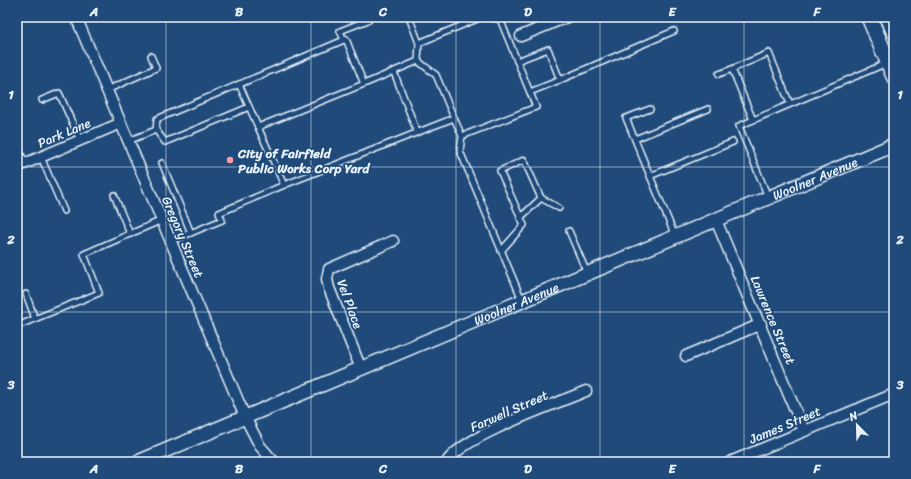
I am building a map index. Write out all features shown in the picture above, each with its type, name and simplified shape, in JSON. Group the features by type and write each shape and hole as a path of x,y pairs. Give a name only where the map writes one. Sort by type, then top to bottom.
{"main road":[{"path":"887,17 894,30"},
{"path":"870,20 891,70"}],"street":[{"name":"Gregory Street","path":"76,17 245,417 260,446 274,462"},
{"path":"521,36 567,17"},
{"path":"870,20 887,17"},
{"name":"Park Lane","path":"21,166 121,123"},
{"name":"Woolner Avenue","path":"138,462 894,145"},
{"name":"Lawrence Street","path":"716,220 761,324 804,431"},
{"name":"Vel Place","path":"361,369 329,288 327,279 328,269 393,241"},
{"path":"686,356 761,324"},
{"name":"Farwell Street","path":"447,462 467,443 484,434 586,391"},
{"name":"James Street","path":"730,462 894,394"}],"lane":[{"path":"364,84 346,39 344,40 340,31 368,20 366,17"},
{"path":"409,17 419,43 418,61"},
{"path":"419,43 482,17 500,18 536,107 462,136"},
{"path":"530,92 674,31"},
{"path":"250,108 165,142 156,130 157,119 344,40"},
{"path":"517,60 548,49 560,80"},
{"path":"719,74 769,53 790,104"},
{"path":"107,90 156,68 151,56"},
{"path":"258,127 418,61"},
{"path":"418,61 436,75 462,136 460,151 523,301"},
{"path":"732,69 753,120"},
{"path":"768,198 739,126 790,104 891,70"},
{"path":"394,72 417,132"},
{"path":"239,84 284,185"},
{"path":"42,100 60,93 80,140"},
{"path":"650,109 626,118 676,237"},
{"path":"635,139 708,109"},
{"path":"171,242 222,220 219,214 284,185 454,118"},
{"path":"128,141 156,130"},
{"path":"650,176 733,142"},
{"path":"17,144 21,166"},
{"path":"42,157 64,211"},
{"path":"501,251 524,225 500,171 524,160 540,198 559,208"},
{"path":"162,163 191,233"},
{"path":"114,195 130,234"},
{"path":"520,218 540,198"},
{"path":"17,326 99,293 84,254 162,220"},
{"path":"569,231 588,274"},
{"path":"26,294 35,318"}],"place":[{"name":"City of Fairfield Public Works Corp Yard","path":"230,160"}]}
